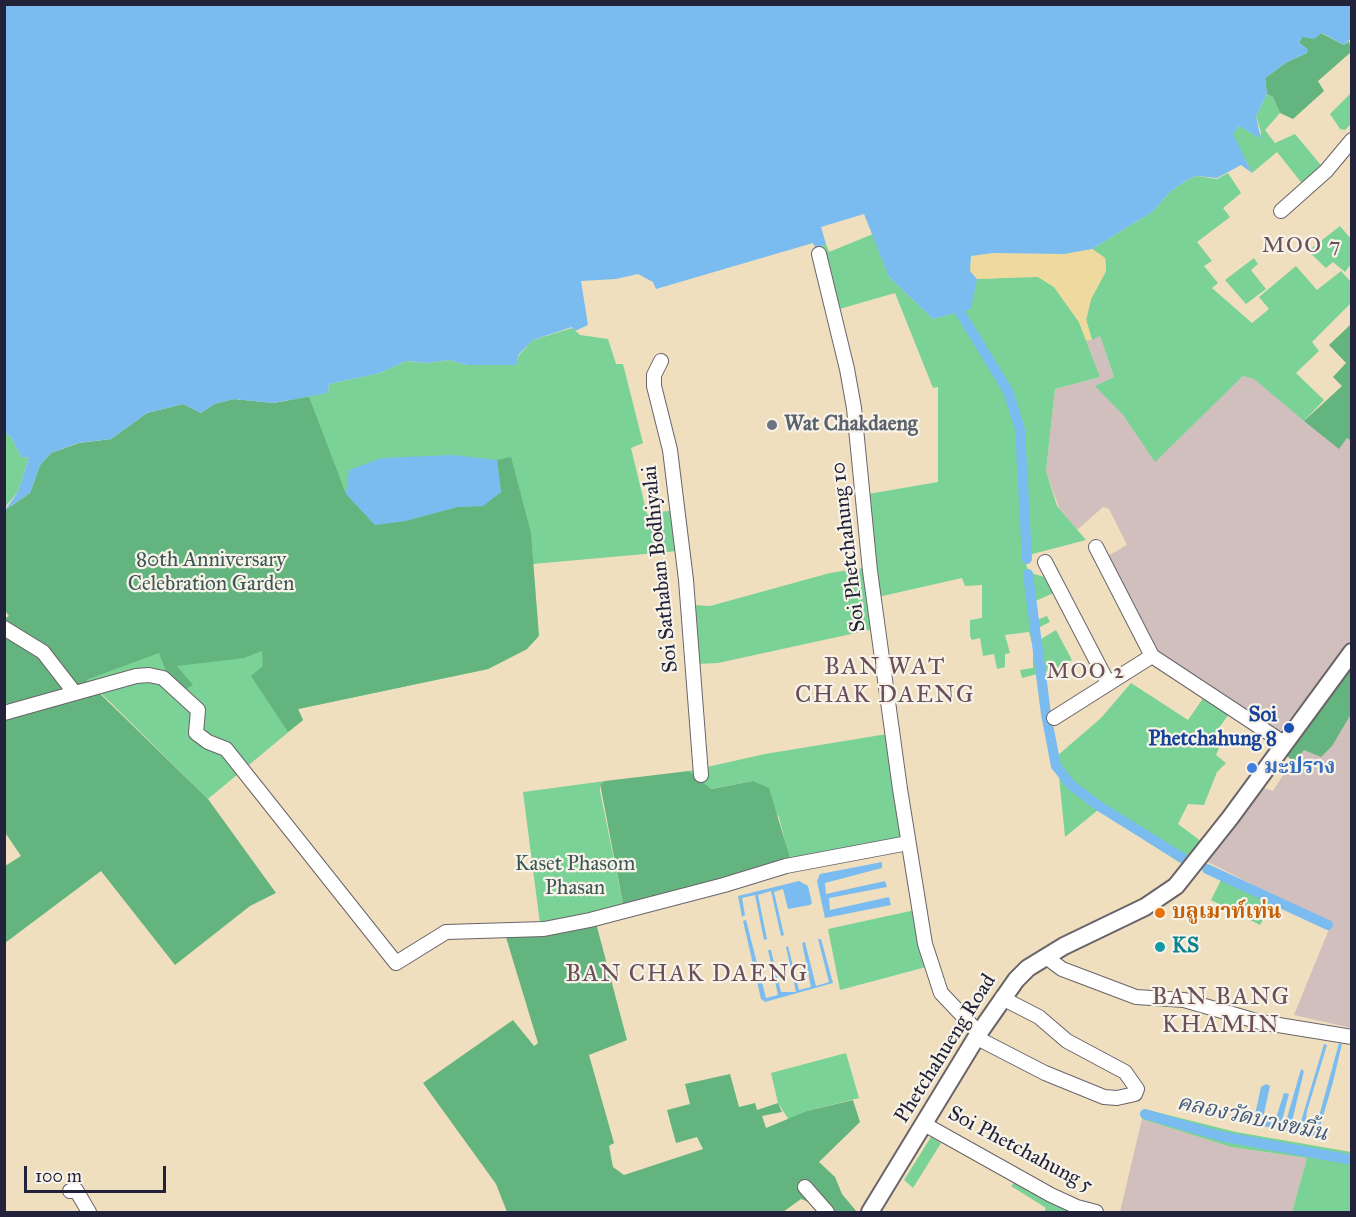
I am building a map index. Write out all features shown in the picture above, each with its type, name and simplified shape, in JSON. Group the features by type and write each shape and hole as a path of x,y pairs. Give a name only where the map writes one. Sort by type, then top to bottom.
{"main road":[{"name":"Phetchahueng Road","path":"870,1212 978,1036 1002,999 1028,968 1145,907 1176,886 1230,818 1352,652"}],"street":[{"path":"1281,211 1326,171 1352,140"},
{"name":"Soi Phetchahung 10","path":"819,254 847,369 854,408 870,571 908,843 932,973 948,1004 978,1036 1045,1073 1104,1097 1117,1098 1135,1094 1137,1089 1125,1072 1067,1041 1030,1011 1002,999"},
{"name":"Soi Sathaban Bodhiyalai","path":"661,361 654,375 654,386 670,450 686,580 701,775"},
{"path":"1096,547 1152,656 1284,743"},
{"path":"1045,562 1108,684"},
{"path":"4,628 43,652 74,692"},
{"path":"1054,718 1152,656"},
{"path":"4,713 136,676 149,675 163,678 198,710 196,733 208,742 226,749 396,963 446,932 544,929 643,906 786,866 908,843"},
{"path":"1046,957 1062,969 1136,997 1184,1000 1260,1022 1352,1037"},
{"name":"Soi Phetchahung 5","path":"924,1124 1051,1195 1077,1207 1096,1212"},
{"path":"805,1187 827,1212"},
{"path":"70,1191 77,1192 88,1212"}],"shaded area":[{"path":"1100,336 1114,377 1096,386 1123,415 1155,461 1243,376 1254,379 1339,448 1347,438 1351,441 1351,640 1279,733 1152,650 1106,557 1127,545 1109,509 1103,507 1077,530 1059,508 1046,471 1055,389 1100,377 1086,340"},
{"path":"1351,683 1351,1028 1294,1015 1331,924 1208,862 1261,787 1273,791 1297,753"},
{"path":"1142,1119 1231,1147 1307,1158 1292,1212 1120,1212"}],"green space":[{"path":"1321,33 1344,45 1349,41 1351,52 1318,81 1324,91 1293,119 1280,113 1273,97 1267,94 1265,78 1287,62 1307,53 1305,47 1299,43 1302,37"},
{"path":"1351,93 1351,124 1345,130 1340,129 1330,114"},
{"path":"1267,94 1273,97 1280,113 1265,130 1275,143 1295,134 1325,170 1304,186 1277,152 1252,173 1232,134 1239,126 1260,138 1261,132 1256,116"},
{"path":"1228,173 1241,193 1223,208 1230,217 1197,242 1212,261 1204,266 1218,283 1212,288 1252,323 1269,309 1259,297 1296,266 1317,290 1341,271 1351,282 1351,303 1312,342 1319,351 1296,373 1324,400 1304,421 1254,379 1243,376 1155,462 1123,415 1095,386 1114,377 1100,336 1092,340 1086,320 1091,299 1106,271 1105,258 1092,249 1152,212 1171,191 1189,179 1196,176 1217,179"},
{"path":"1340,226 1351,239 1351,264 1345,272 1333,262 1326,268 1308,251"},
{"path":"873,234 889,277 933,319 970,309 977,279 1037,276 1054,287 1079,322 1100,377 1055,389 1046,471 1057,506 1086,540 1025,556 1027,568 1034,574 1048,578 1058,591 1031,603 1034,621 1047,616 1050,622 1036,629 1041,639 1056,630 1072,660 1056,669 1022,678 1020,670 1033,668 1033,647 1029,632 1005,635 1010,653 1005,654 1005,667 997,669 994,654 983,656 980,638 972,640 970,636 970,620 982,618 982,585 965,586 962,578 878,597 868,494 938,482 938,387 933,388 895,293 836,310 816,249 826,244 829,252"},
{"path":"1254,258 1258,264 1251,270 1266,289 1246,304 1225,280"},
{"path":"1350,325 1351,441 1347,438 1339,449 1304,421 1342,386 1333,377 1346,363 1329,345"},
{"name":"80th Anniversary Celebration Garden","path":"572,328 580,335 608,339 616,364 623,364 643,443 631,448 647,514 674,510 678,551 533,564 533,550 527,649 488,669 298,709 303,720 208,799 107,699 44,644 4,510 294,398 328,393 329,384 380,373 406,361 428,363 449,360 467,365 515,365 520,354 533,340"},
{"name":"80th Anniversary Celebration Garden","path":"309,397 346,494 375,525 405,521 458,507 483,506 501,492 497,460 511,457 531,533 539,636 527,649 488,669 298,709 303,720 288,732 251,676 263,666 262,651 244,658 177,666 193,685 186,689 167,674 159,653 86,680 208,799 276,893 250,906 175,965 101,871 5,943 5,866 21,856 4,831 4,619 9,616 4,609 5,510 30,493 40,465 51,453 79,443 111,439 147,413 183,404 201,413 214,404 234,399 273,403"},
{"path":"5,433 11,437 22,458 29,457 18,492 5,507"},
{"path":"869,567 874,629 718,663 697,664 695,605 710,606 830,573"},
{"path":"1351,665 1351,714 1332,746 1321,757 1304,750 1295,762 1286,753"},
{"path":"1131,683 1188,720 1206,694 1232,710 1213,736 1222,742 1216,755 1226,763 1217,772 1204,805 1188,804 1178,824 1202,842 1182,864 1098,810 1065,837 1057,756 1101,718"},
{"path":"887,734 903,839 790,862 779,817 753,781 710,789 689,771 765,754"},
{"path":"689,771 711,789 753,781 769,788 790,858 740,876 624,909 600,784 605,781"},
{"name":"Kaset Phasom Phasan","path":"605,781 600,784 600,791 624,909 540,924 523,792"},
{"path":"1222,878 1272,904 1260,925 1211,900"},
{"path":"915,910 926,967 840,990 828,929"},
{"path":"596,923 627,1040 589,1055 614,1143 609,1146 613,1167 624,1175 703,1149 697,1137 676,1143 667,1110 690,1104 685,1084 730,1074 739,1107 755,1103 757,1110 778,1103 782,1112 762,1116 766,1128 807,1111 853,1100 860,1122 819,1162 835,1177 842,1194 857,1212 821,1212 813,1204 801,1199 783,1212 507,1212 496,1184 423,1083 513,1020 534,1046 538,1043 505,934"},
{"path":"846,1053 859,1098 807,1111 789,1120 778,1103 771,1073"},
{"path":"1144,1109 1236,1132 1351,1152 1351,1212 1292,1212 1307,1158 1231,1147 1142,1119"},
{"path":"931,1137 941,1143 913,1188 904,1180"},
{"path":"1014,1183 1074,1212 1044,1212 1046,1208 1011,1186"}],"sand":[{"path":"1092,249 1105,258 1106,271 1091,299 1086,319 1092,340 1086,340 1079,322 1054,287 1038,277 977,279 970,271 970,256 993,253 1064,254"}],"water":[{"path":"5,5 1351,5 1351,38 1344,45 1322,33 1314,39 1302,37 1299,43 1308,49 1307,53 1287,62 1265,78 1267,94 1256,116 1261,139 1239,126 1233,134 1252,173 1241,165 1217,178 1196,176 1189,179 1171,191 1152,212 1092,249 1064,254 993,253 971,256 970,271 977,279 971,309 933,319 889,277 864,214 821,227 826,244 816,249 813,243 656,289 653,282 638,274 616,279 581,281 588,325 575,331 572,327 533,340 519,354 516,365 467,365 449,360 428,363 406,361 380,373 329,384 328,393 273,403 234,399 214,404 201,413 183,404 147,413 111,439 78,443 51,453 40,465 30,493 5,510 18,492 29,457 22,458 11,437 5,433"},
{"path":"453,455 497,460 501,492 483,506 458,507 405,521 375,525 346,494 349,470 382,458"},
{"path":"882,862 882,868 825,883 826,894 885,881 887,887 829,898 830,910 889,897 891,905 825,918 817,881 820,874"},
{"path":"799,881 808,886 812,903 810,905 788,909 783,889 774,892 784,935 781,936 771,891 758,895 767,939 764,940 755,895 742,898 745,915 742,917 738,896"},
{"path":"746,920 766,998 778,995 768,950 771,950 781,992 796,992 786,947 788,946 799,990 811,987 802,943 805,942 816,986 829,982 818,939 821,939 833,983 765,1002 761,999 743,921"},
{"path":"1339,1043 1342,1044 1317,1137 1253,1124 1261,1087 1266,1084 1270,1086 1263,1118 1275,1121 1284,1093 1289,1094 1281,1124 1285,1125 1301,1069 1304,1071 1291,1126 1299,1128 1324,1044 1327,1045 1307,1111 1305,1129 1309,1133 1315,1131"}],"waterway":[{"path":"952,299 1008,391 1020,429 1027,559"},
{"path":"1028,574 1046,714 1056,766 1071,785 1099,806 1184,859"},
{"path":"1207,869 1328,925"},
{"name":"คลองวัดบางขมิ้น","path":"1145,1114 1220,1136 1352,1160"}],"place":[{"name":"Wat Chakdaeng","path":"772,425"},
{"name":"Soi Phetchahung 8","path":"1289,728"},
{"name":"มะปราง","path":"1252,768"},
{"name":"บลูเมาท์เท่น","path":"1160,913"},
{"name":"KS","path":"1160,947"}],"district":[{"name":"MOO 7","path":"1302,247"},
{"name":"MOO 2","path":"1086,673"},
{"name":"BAN WAT CHAK DAENG","path":"885,682"},
{"name":"BAN CHAK DAENG","path":"687,975"},
{"name":"BAN BANG KHAMIN","path":"1221,1012"}]}
